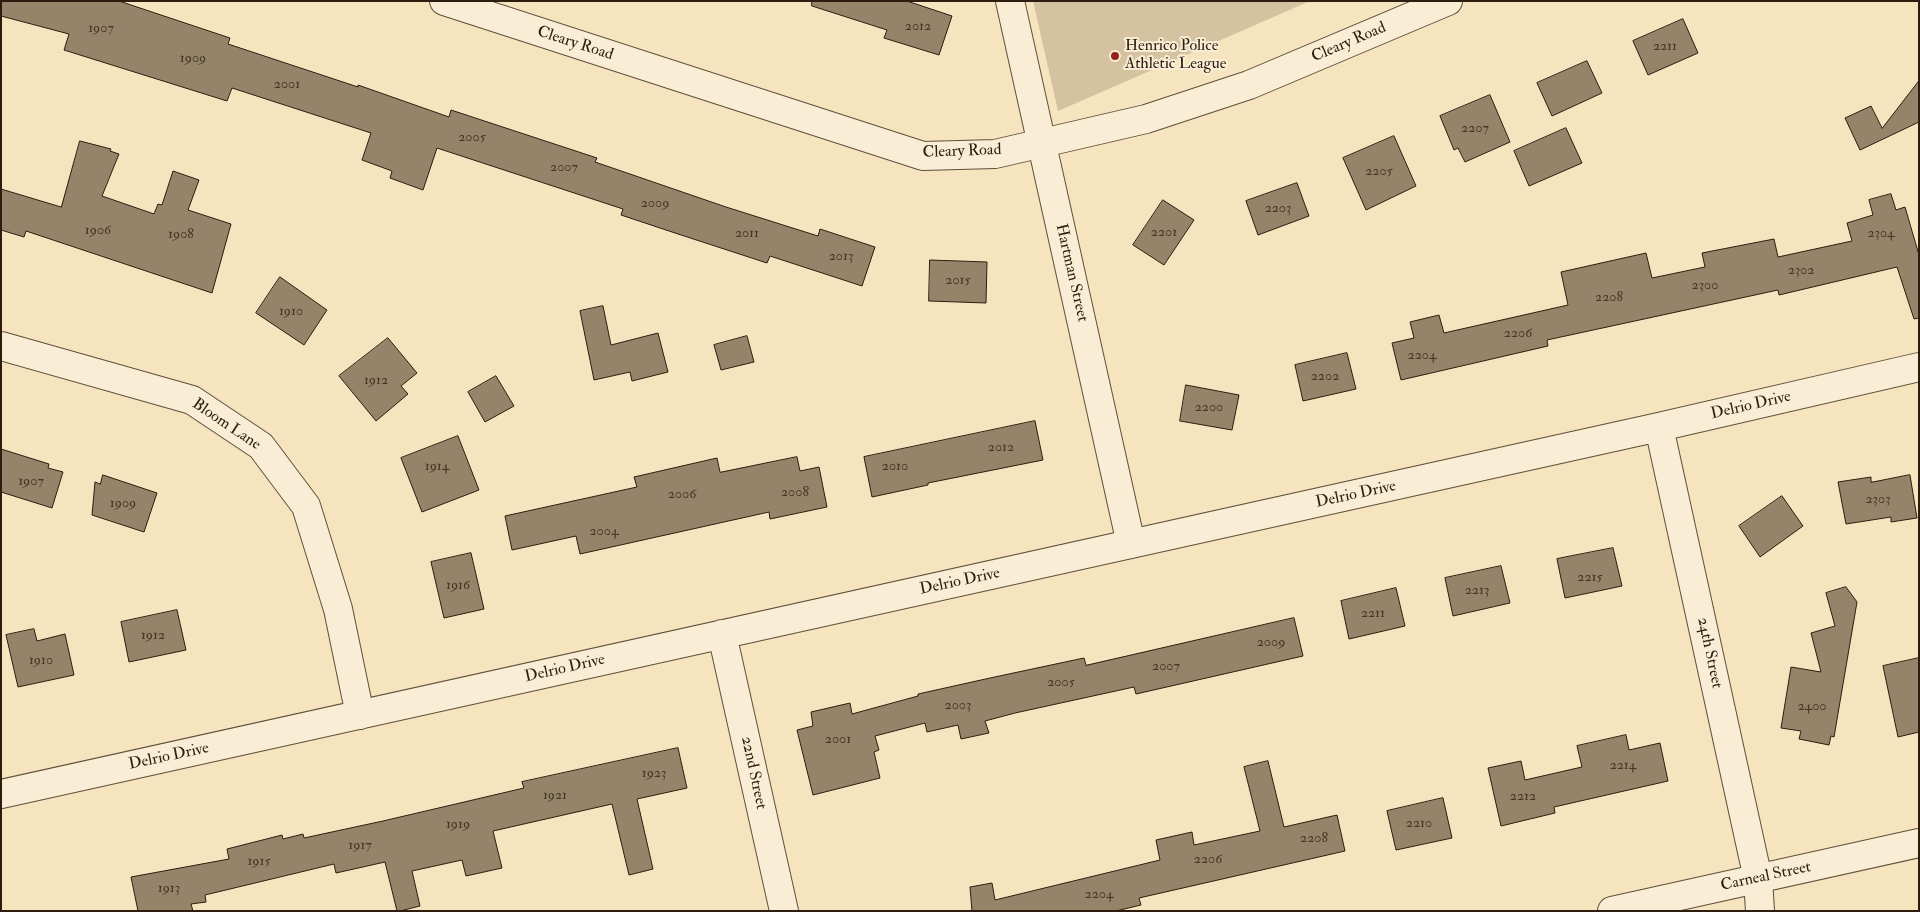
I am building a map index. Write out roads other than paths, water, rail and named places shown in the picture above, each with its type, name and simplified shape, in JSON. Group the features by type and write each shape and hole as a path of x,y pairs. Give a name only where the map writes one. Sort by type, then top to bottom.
{"street":[{"name":"Cleary Road","path":"444,1 923,156 995,154 1146,119 1249,85 1448,1"},
{"name":"Hartman Street","path":"1010,1 1131,544"},
{"name":"Bloom Lane","path":"1,346 192,400 261,446 306,506 338,610 360,715"},
{"name":"Delrio Drive","path":"1,794 1659,427 1919,367"},
{"name":"24th Street","path":"1659,427 1758,879 1760,911"},
{"name":"22nd Street","path":"722,634 784,911"},
{"name":"Carneal Street","path":"1612,911 1919,843"}],"place":[{"name":"Henrico Police Athletic League","path":"1115,56"}]}
